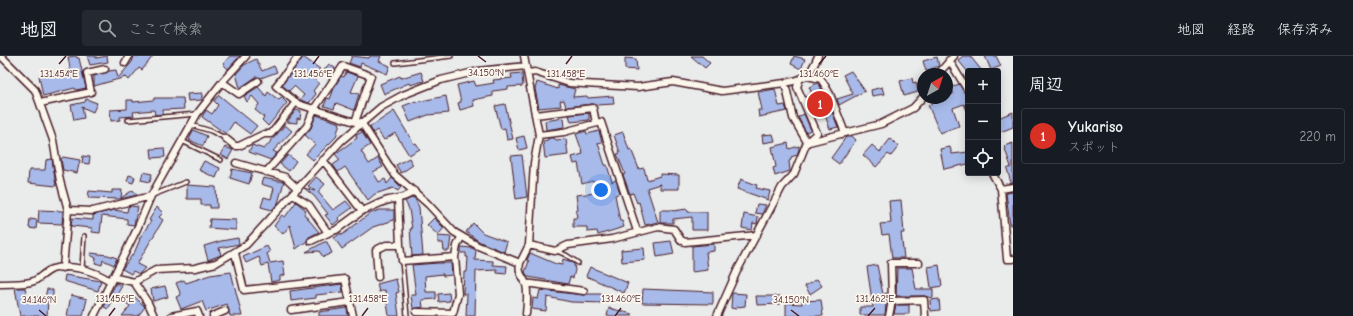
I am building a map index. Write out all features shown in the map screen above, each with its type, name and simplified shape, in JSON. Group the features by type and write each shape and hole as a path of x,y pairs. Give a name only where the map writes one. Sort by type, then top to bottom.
{"street":[{"path":"0,56 35,90 53,140 60,180 68,210 62,268"},
{"path":"125,63 129,56"},
{"path":"94,316 151,196 197,114 222,82 246,56"},
{"path":"299,56 276,86 296,102 359,123 395,175 428,204 454,232 478,246 520,263"},
{"path":"524,56 539,135 534,162 528,245 519,269 520,276 526,283 526,314"},
{"path":"0,284 32,282 52,269 62,268 82,269 111,279 134,282 156,270 206,266 235,253 246,245 293,195 323,160 359,123 381,107 403,95 441,80 478,71 527,69 569,83 638,88 673,82 722,92 799,80 807,76 818,56"},
{"path":"943,68 951,58 965,85"},
{"path":"266,172 307,126 314,109 343,66 371,76 359,123"},
{"path":"40,103 91,92 87,73 105,69"},
{"path":"807,76 821,80 830,94 845,133"},
{"path":"717,316 737,271 782,187 794,174 807,142 817,133 797,87 799,80"},
{"path":"233,99 238,93 239,94 258,81"},
{"path":"222,82 238,93"},
{"path":"785,83 793,118 807,142"},
{"path":"225,138 235,146 239,146 264,134 271,134 296,102"},
{"path":"807,142 880,124 913,108 917,104"},
{"path":"535,115 594,108 596,123"},
{"path":"539,135 564,132 601,122 637,231"},
{"path":"323,160 362,211"},
{"path":"236,164 285,177 298,188"},
{"path":"994,176 1001,189 1007,259 1013,259"},
{"path":"1001,189 1013,187"},
{"path":"311,241 336,230 362,211 389,200 398,200 414,191"},
{"path":"293,195 309,205 328,233"},
{"path":"68,210 93,211 151,196"},
{"path":"398,200 402,261 455,257"},
{"path":"528,245 555,251 568,245 612,239 637,231 667,227 674,229 681,240 685,242 757,235"},
{"path":"416,312 453,314 458,294 455,257 457,246 461,237"},
{"path":"378,277 376,250 386,245 400,245"},
{"path":"235,253 244,290 345,279 353,316"},
{"path":"889,316 892,301 891,263 919,263"},
{"path":"134,282 148,303 154,316"},
{"path":"526,283 584,291"},
{"path":"892,301 924,300 925,316"},
{"path":"291,310 350,302"},
{"path":"171,316 197,311 199,316"},
{"path":"214,316 225,311"}],"lane":[{"path":"395,63 451,56"},
{"path":"128,120 197,114"},
{"path":"191,125 211,131 225,138"},
{"path":"182,142 221,160"},
{"path":"151,196 186,182"},
{"path":"82,269 84,236"},
{"path":"555,251 566,255 578,263"},
{"path":"402,261 407,316"}],"building":[{"path":"76,56 79,58 86,88 76,90 75,88 43,96 39,76 69,71 70,68 68,57"},
{"path":"87,56 96,56 96,58 107,56 108,62 90,65"},
{"path":"134,56 153,56 142,70 139,68 129,80 126,77 94,86 94,76 109,71 116,70 118,78 132,62"},
{"path":"230,56 240,56 228,69 223,64"},
{"path":"352,56 369,58 370,56 381,56 379,61 390,66 387,74 361,63 360,67 349,63"},
{"path":"691,56 702,56 710,63 705,68"},
{"path":"794,56 805,59 801,69 791,64"},
{"path":"963,56 970,56 980,68 965,69 958,60"},
{"path":"985,56 996,56 1001,66 990,68"},
{"path":"303,57 320,69 313,78 319,83 313,91 316,94 309,103 300,100 304,95 294,86 289,91 282,85"},
{"path":"937,57 939,66 934,68 925,68 923,61"},
{"path":"625,58 636,59 637,70 625,69"},
{"path":"256,59 262,71 274,66 277,72 261,78 256,77 240,88 236,74 244,65"},
{"path":"329,64 335,68 331,76 324,70"},
{"path":"851,71 865,91 839,105 837,99 853,94 843,75"},
{"path":"346,72 358,76 351,92 359,94 354,110 336,103 334,109 324,106 327,98 330,99 341,76 344,77"},
{"path":"421,72 424,81 410,85 409,83 384,94 380,84 400,76 401,78"},
{"path":"522,73 523,86 508,87 508,89 493,91 493,96 473,100 474,106 460,110 458,103 461,102 457,85 474,81 476,86 494,83 493,80 512,78 511,74"},
{"path":"912,78 913,83 916,82 917,92 904,96 900,81"},
{"path":"537,82 558,89 558,85 575,89 573,97 587,96 588,98 613,96 614,104 592,104 566,107 564,100 560,101 561,106 539,108 535,89"},
{"path":"818,83 826,96 838,127 830,129 822,107 812,111 809,104 815,101 809,87"},
{"path":"959,84 965,92 965,106 964,104 953,108 959,126 940,133 928,105 953,104 953,87"},
{"path":"258,87 266,96 268,92 279,100 281,97 287,103 268,126 262,120 264,117 255,110 259,104 252,96 247,102 244,96"},
{"path":"882,87 884,94 872,96 871,90"},
{"path":"775,89 779,106 785,105 787,111 759,117 758,110 762,110 758,92"},
{"path":"202,93 202,100 188,101 187,94"},
{"path":"219,95 257,126 250,134 234,122 226,134 202,117 206,110 212,114 218,105 214,101"},
{"path":"446,96 449,113 428,115 410,122 403,106 416,101"},
{"path":"154,98 183,98 184,109 163,110 163,114 155,115 154,110 133,112 134,116 120,117 120,120 111,121 110,110 127,109 127,100 133,100 133,102 154,100"},
{"path":"86,99 97,103 93,112 82,107 84,118 74,120 71,105 85,102"},
{"path":"505,104 513,139 507,140 505,128 501,129 495,106"},
{"path":"296,110 301,111 300,119 297,118 297,123 287,122"},
{"path":"394,111 414,144 416,143 420,149 409,155 395,133 384,140 377,130 373,133 370,127"},
{"path":"1013,112 1013,127 1001,132 1001,117"},
{"path":"589,113 589,120 571,122 569,115"},
{"path":"804,114 811,130 806,132 798,117"},
{"path":"316,115 340,123 336,137 313,160 306,154 315,144 305,135 311,128"},
{"path":"563,118 564,127 546,130 545,121"},
{"path":"285,125 292,131 273,151 277,153 271,160 249,152 252,145 264,149"},
{"path":"193,130 207,136 203,146 189,140"},
{"path":"586,131 587,134 599,131 602,142 598,143 605,165 607,165 612,182 616,180 620,193 615,195 620,221 622,221 624,227 598,235 597,231 587,232 587,227 573,227 573,218 577,218 576,211 578,210 576,195 596,193 593,181 582,184 578,163 574,164 572,157 583,154 576,134"},
{"path":"362,132 370,145 361,151 369,164 378,158 383,167 373,172 379,182 385,179 387,184 392,178 401,187 398,191 393,188 375,194 368,200 345,167 338,172 333,165 340,160 335,154 357,138 356,135"},
{"path":"623,132 629,150 631,149 639,169 644,168 647,180 660,176 660,174 679,175 679,189 660,189 660,184 647,188 658,222 645,225 639,202 637,203 633,193 630,194 623,175 625,174 617,154 620,153 614,135"},
{"path":"773,134 775,141 763,143 762,135"},
{"path":"524,136 527,148 519,150 516,138"},
{"path":"852,136 856,140 839,164 831,158 846,137"},
{"path":"548,138 554,138 556,140 566,139 568,155 545,158 543,141 548,140"},
{"path":"890,139 899,146 891,156 888,154 876,167 863,155 872,145 880,152"},
{"path":"788,143 789,149 799,146 797,155 791,157 791,160 789,161 790,171 775,176 773,168 776,167 772,147"},
{"path":"1013,143 1013,183 1011,183 1007,169 1011,167 1004,146"},
{"path":"225,147 233,150 228,159 221,155"},
{"path":"950,147 952,154 965,152 965,165 944,169 940,149"},
{"path":"164,148 165,157 152,158 151,149"},
{"path":"288,155 296,161 289,171 280,164"},
{"path":"522,155 527,197 516,199 511,156"},
{"path":"83,156 90,157 89,164 82,163"},
{"path":"63,157 80,160 77,173 63,170 61,159"},
{"path":"409,158 413,165 401,173 396,165"},
{"path":"52,159 56,186 28,183 29,170 45,170 46,160"},
{"path":"204,161 220,168 216,178 199,170"},
{"path":"232,169 252,173 249,184 230,178"},
{"path":"143,172 152,174 150,182 141,180"},
{"path":"129,175 135,177 133,183 127,181"},
{"path":"316,177 325,184 318,192 333,210 346,201 352,208 338,218 339,220 333,225 325,215 328,214 314,196 304,188 315,191 308,186"},
{"path":"263,178 284,182 278,203 272,210 261,207 264,197 271,199 274,188 261,184"},
{"path":"741,179 757,185 756,188 770,191 768,200 737,189"},
{"path":"187,185 216,187 217,208 210,208 210,205 201,205 201,199 187,199"},
{"path":"112,190 122,190 121,198 133,190 137,195 120,199 88,198 89,191 112,193"},
{"path":"1013,192 1013,225 1010,225 1006,193"},
{"path":"414,197 419,207 423,255 412,256 410,229 412,229 409,209 405,201"},
{"path":"901,200 904,233 901,233 904,258 892,258 889,234 882,235 880,224 891,223 889,201"},
{"path":"296,202 306,210 304,214 319,232 309,237 307,241 296,249 290,225 283,234 274,226 282,215 285,217"},
{"path":"757,204 766,205 762,214 755,213"},
{"path":"128,207 138,207 134,225 127,224 127,219 102,216 100,233 92,232 92,228 71,226 72,218 93,220 93,215 114,210 127,212"},
{"path":"157,207 163,213 159,217 163,220 137,264 145,268 139,274 133,271 131,274 122,269 135,251 139,239 151,221 149,220"},
{"path":"687,209 688,212 707,212 707,230 692,230 692,217 673,219 673,223 660,223 660,210 673,211"},
{"path":"39,210 63,211 62,224 38,223"},
{"path":"379,210 394,210 394,220 373,227 342,249 334,238 341,233 342,235 369,214"},
{"path":"744,214 758,217 757,224 753,223 752,230 742,228"},
{"path":"434,218 444,228 438,235 427,225"},
{"path":"30,219 37,220 36,229 29,228"},
{"path":"210,219 236,220 236,230 209,228"},
{"path":"473,223 483,233 507,242 504,252 480,242 466,232"},
{"path":"438,236 451,237 449,251 444,251 443,243 438,243"},
{"path":"238,238 239,244 219,248 221,255 208,260 204,246"},
{"path":"671,241 674,254 657,257 655,243"},
{"path":"324,242 327,242 332,253 323,257 319,251 306,252"},
{"path":"714,244 714,251 706,252 708,270 692,272 692,246"},
{"path":"267,246 270,252 267,253 270,263 283,261 285,275 280,276 280,280 271,282 268,264 262,266 259,257 246,263 243,257"},
{"path":"461,247 476,250 475,260 493,261 493,265 507,266 506,274 497,273 497,270 476,271 475,316 466,316 467,294 463,294 464,272 467,272 468,257 466,257 466,253 461,253"},
{"path":"644,248 645,260 622,262 621,250"},
{"path":"91,253 108,255 117,258 114,265 103,260 102,265 95,263 96,258 90,255"},
{"path":"530,253 556,264 562,265 563,259 569,261 574,264 575,270 573,278 570,277 568,284 528,277 525,272"},
{"path":"451,263 452,275 443,276 443,274 425,276 426,292 436,292 436,299 422,300 423,307 413,309 411,295 416,295 412,265"},
{"path":"877,265 883,294 887,293 885,315 860,315 860,307 873,307 867,267"},
{"path":"939,265 942,286 931,288 928,267"},
{"path":"590,267 628,283 624,293 586,276"},
{"path":"897,268 912,268 916,289 933,289 933,298 924,296 896,296"},
{"path":"231,272 242,316 230,316 227,304 206,311 202,301 181,309 176,297 181,295 176,283 184,280 186,283 210,275"},
{"path":"65,275 101,281 98,291 64,281"},
{"path":"396,279 399,292 396,293 399,316 389,316 385,290 379,292 377,284"},
{"path":"817,279 822,286 810,294 805,286"},
{"path":"116,283 122,286 108,309 104,307"},
{"path":"342,284 343,292 316,295 316,298 291,301 290,291"},
{"path":"165,286 168,297 153,301 151,289"},
{"path":"15,288 25,288 27,297 45,297 47,289 53,290 53,301 48,300 47,316 20,316"},
{"path":"643,289 713,292 713,304 642,303"},
{"path":"540,290 583,295 604,294 604,303 571,302 547,297 546,311 532,309 533,298 538,299"},
{"path":"449,293 450,301 439,302 438,294"},
{"path":"732,293 746,294 745,306 737,307 736,309 731,308"},
{"path":"71,295 87,299 83,316 67,316"},
{"path":"133,295 145,307 138,316 122,316 130,306 126,303"},
{"path":"756,296 781,296 781,304 757,305"},
{"path":"939,299 940,310 931,311 930,300"},
{"path":"821,300 823,316 786,316 786,303 802,304 802,301"},
{"path":"896,305 909,305 909,314 894,314"},
{"path":"347,308 348,316 319,316 319,312"},
{"path":"609,308 632,314 632,316 607,316"}],"place":[{"name":"Yukariso","path":"820,104"}]}
